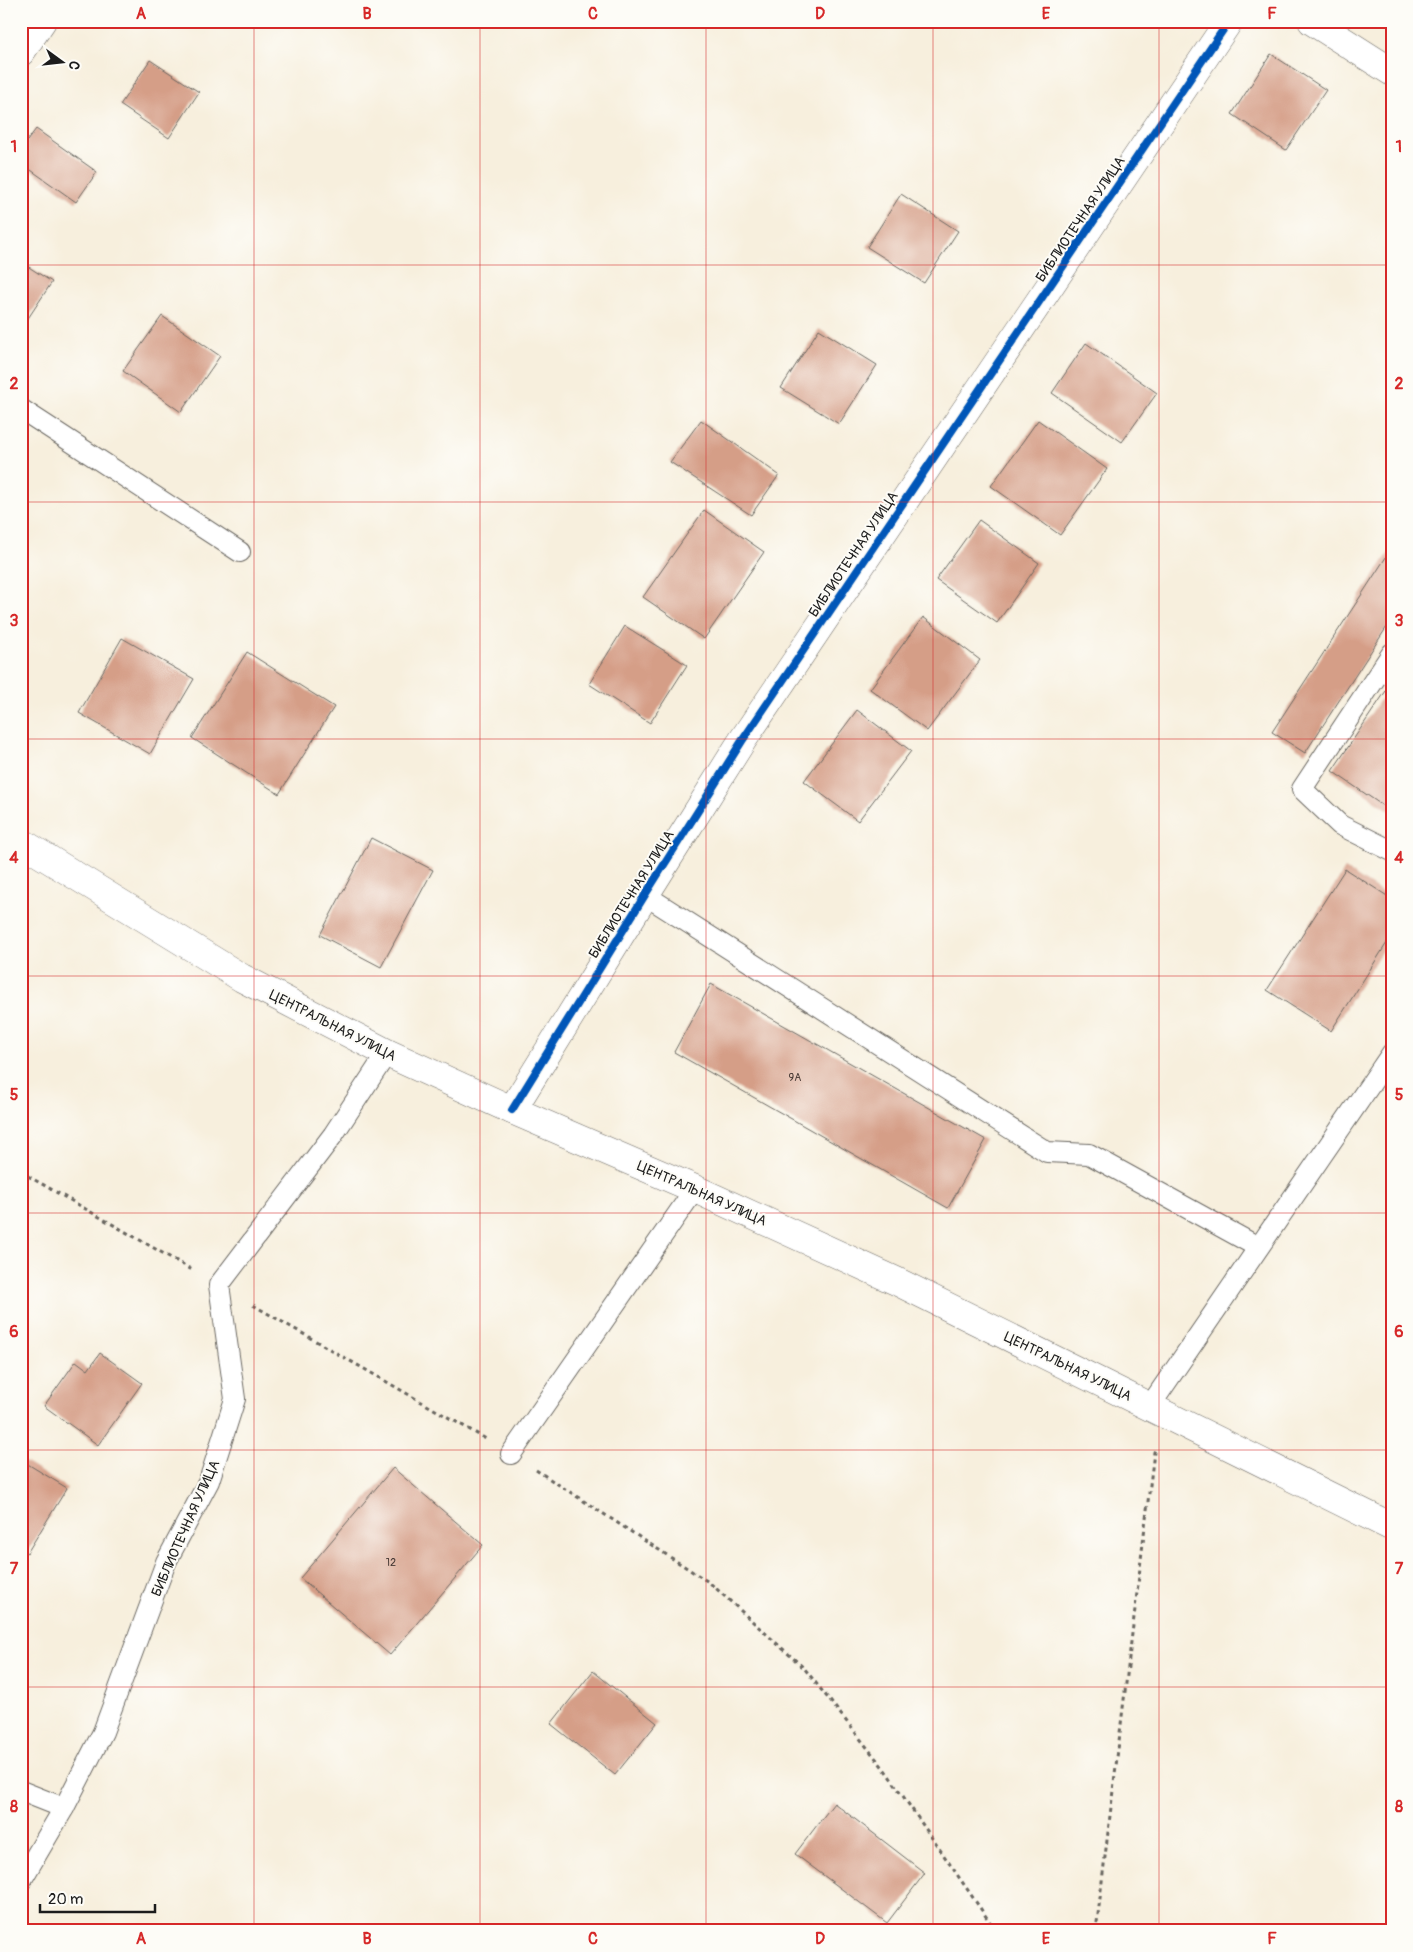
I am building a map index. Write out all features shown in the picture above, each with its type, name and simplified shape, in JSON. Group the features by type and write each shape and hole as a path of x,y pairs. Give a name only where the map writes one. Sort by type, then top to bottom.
{"main road":[{"path":"21,52 42,21"},
{"name":"БИБЛИОТЕЧНАЯ УЛИЦА","path":"512,1110 742,741 1229,21"},
{"path":"1312,21 1392,72"},
{"name":"ЦЕНТРАЛЬНАЯ УЛИЦА","path":"21,842 242,978 387,1053 512,1110 695,1189 896,1281 1392,1527"}],"lane":[{"path":"21,409 240,552"},
{"path":"1392,653 1302,789 1340,825 1392,851"},
{"path":"645,895 1047,1152 1089,1154 1258,1247"},
{"path":"219,1285 333,1135 387,1053"},
{"path":"1161,1412 1258,1247 1392,1053"},
{"path":"511,1454 695,1189"},
{"name":"БИБЛИОТЕЧНАЯ УЛИЦА","path":"21,1881 64,1808 102,1732 166,1562 209,1480 235,1399 219,1285"},
{"path":"21,1791 64,1808"}],"path":[{"path":"21,1172 511,1454 710,1583 804,1668 885,1770 996,1931"},
{"path":"1096,1931 1154,1452 1161,1412"}],"building":[{"path":"1271,54 1326,90 1286,150 1232,114"},
{"path":"150,60 199,92 169,138 120,105"},
{"path":"36,129 97,172 76,202 21,163 21,149"},
{"path":"901,194 958,231 924,283 867,247"},
{"path":"21,262 52,282 21,329"},
{"path":"162,316 220,356 181,412 123,371"},
{"path":"819,329 877,365 839,424 781,388"},
{"path":"1086,343 1157,393 1122,442 1052,393"},
{"path":"701,420 779,475 751,515 670,462"},
{"path":"1038,420 1107,469 1060,535 991,486"},
{"path":"704,510 764,552 704,639 643,597"},
{"path":"979,520 1039,563 997,623 936,580"},
{"path":"1392,548 1392,619 1305,753 1272,732"},
{"path":"923,617 980,660 927,731 870,689"},
{"path":"625,626 687,665 650,723 589,684"},
{"path":"122,638 194,679 150,754 79,713"},
{"path":"247,652 334,707 279,794 192,738"},
{"path":"1392,682 1392,812 1332,771"},
{"path":"857,710 911,751 858,821 804,781"},
{"path":"371,838 433,870 381,967 320,935"},
{"path":"1345,869 1392,899 1392,935 1331,1031 1267,990"},
{"path":"711,984 986,1140 948,1208 674,1052"},
{"path":"100,1353 142,1383 98,1445 44,1406 76,1361 88,1370"},
{"path":"21,1460 67,1488 27,1553 21,1549"},
{"path":"393,1468 483,1545 390,1655 300,1578"},
{"path":"593,1671 657,1723 615,1775 551,1724"},
{"path":"834,1803 925,1873 887,1923 795,1854"}],"cycle path":[{"path":"512,1110 742,741 1229,21"}]}
